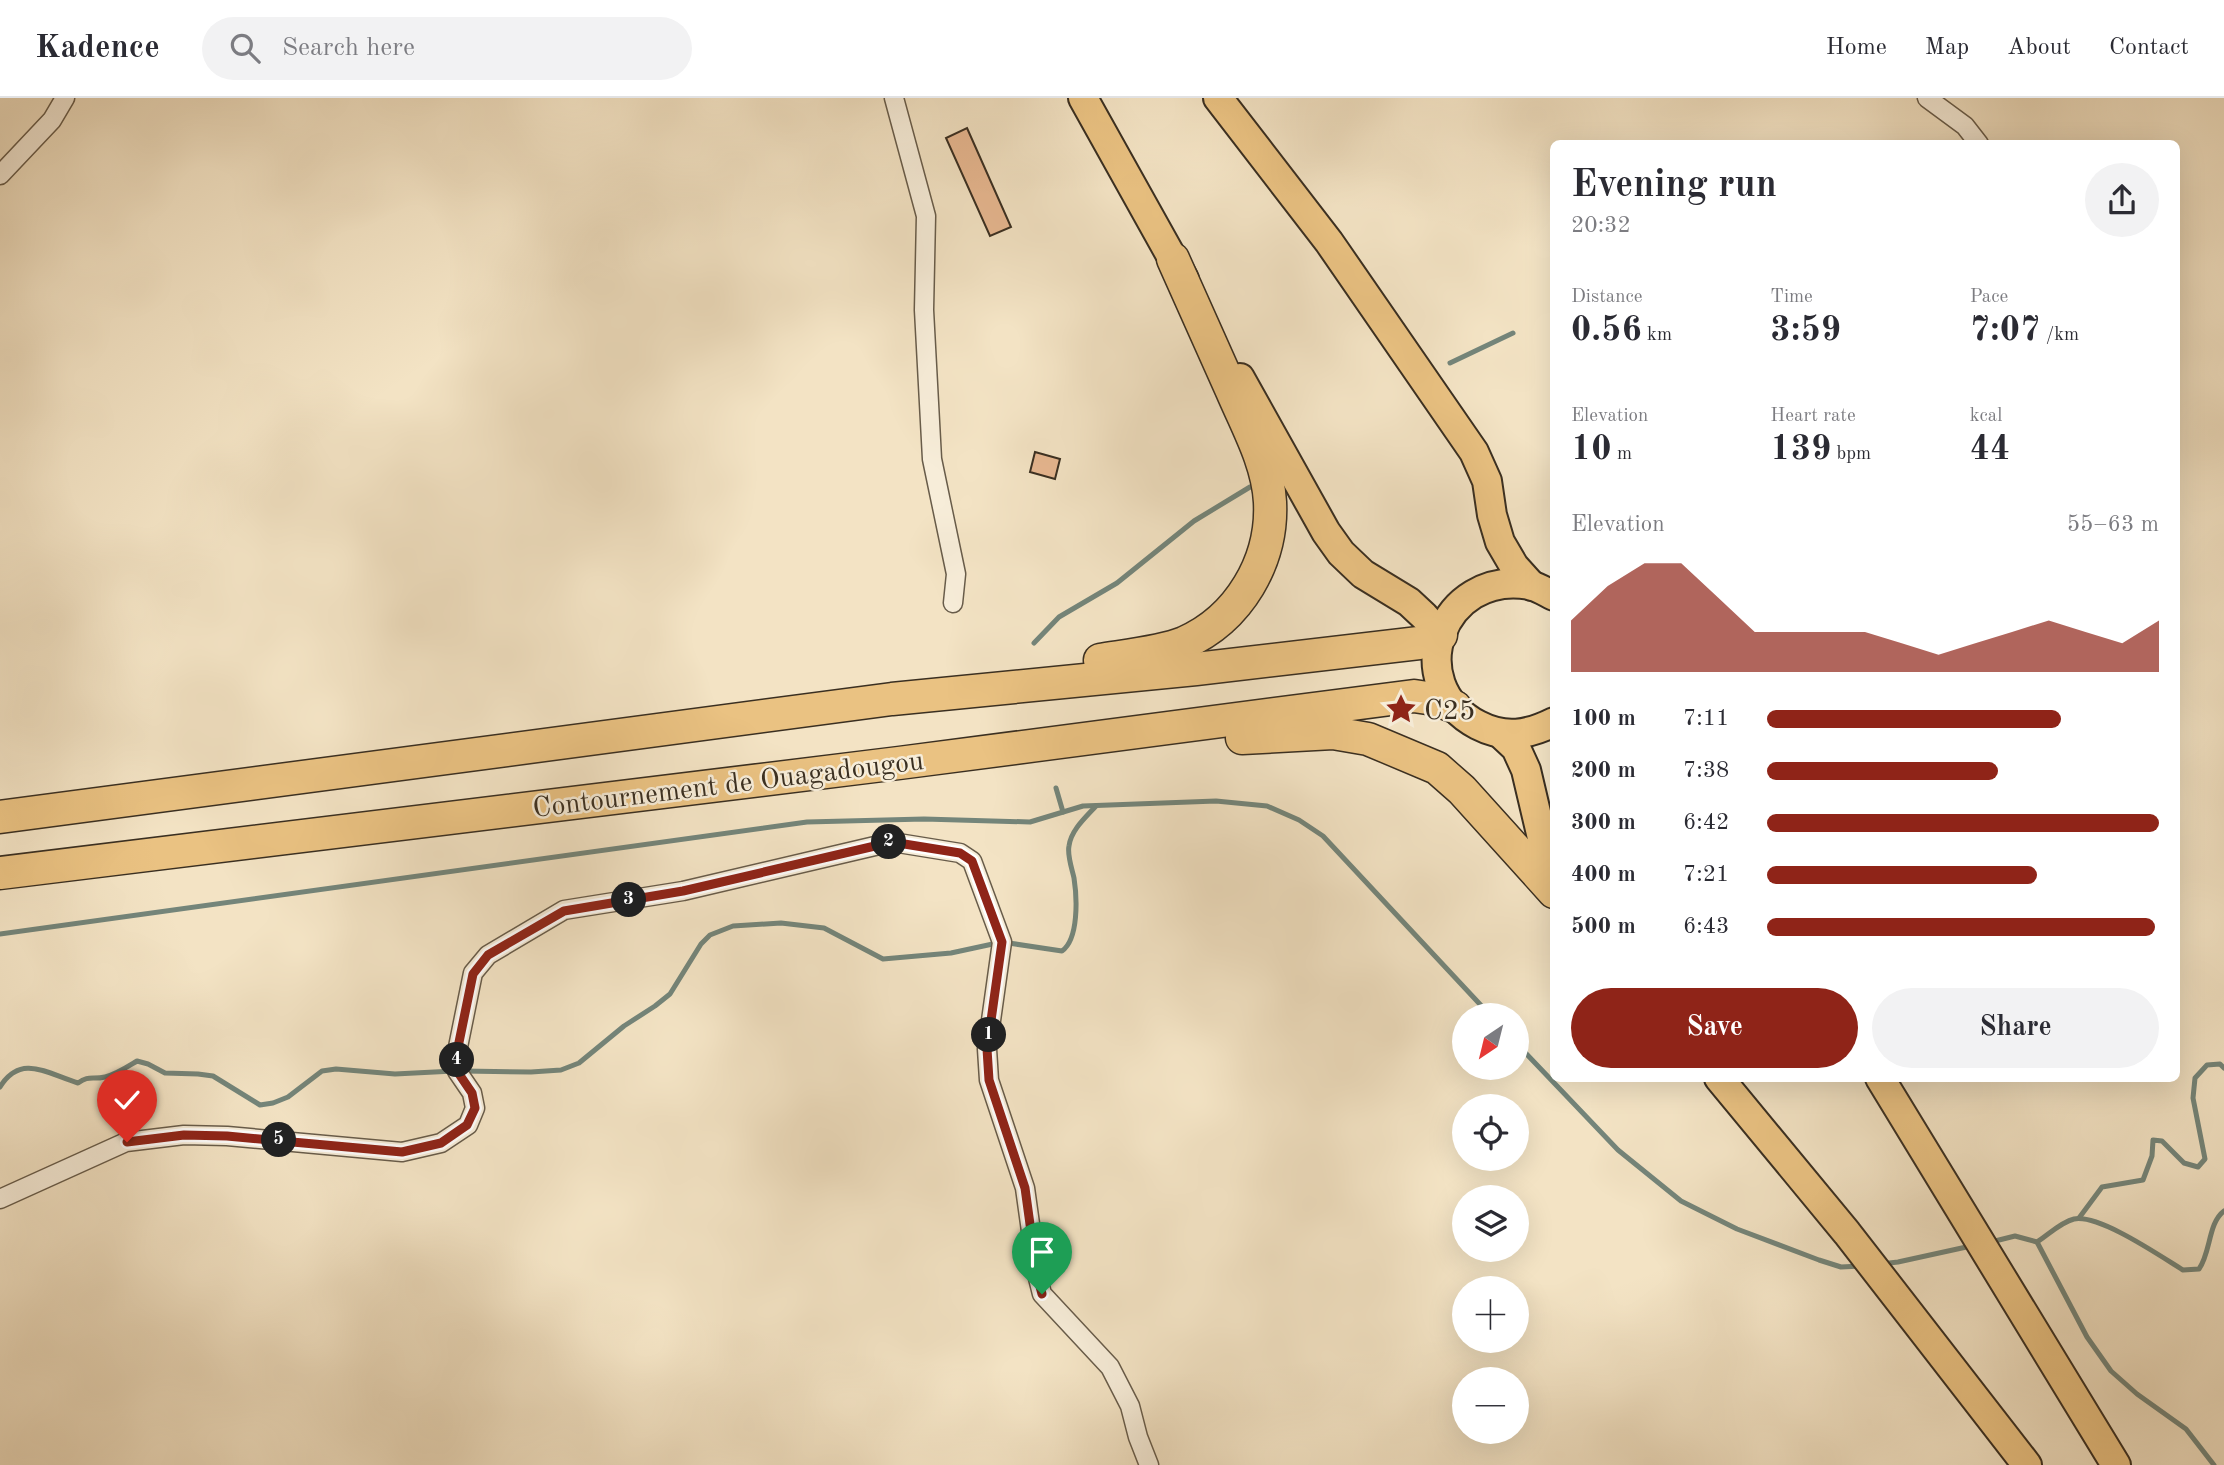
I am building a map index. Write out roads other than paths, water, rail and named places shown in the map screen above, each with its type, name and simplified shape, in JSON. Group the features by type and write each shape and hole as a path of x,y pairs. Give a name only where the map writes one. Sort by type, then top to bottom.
{"highway":[{"path":"892,699 1183,643 1220,621 1243,596 1259,568 1269,534 1270,500 1261,459 1173,259"},
{"path":"0,817 892,699 1419,643 1441,635"},
{"name":"Contournement de Ouagadougou","path":"0,873 899,763 1414,696 1434,699 1455,707"},
{"path":"899,763 1292,734 1333,733 1368,739 1437,768 1462,790 1550,888"}],"main road":[{"path":"1083,98 1326,532 1341,553 1363,574 1409,602 1441,635"},
{"path":"1218,98 1329,242 1474,452 1488,481 1492,515 1500,542 1514,566 1543,591"},
{"name":"Contournement de Ouagadougou","path":"1543,591 1506,583 1481,589 1459,604 1444,625 1441,635 1437,650 1438,676 1448,700 1466,719 1488,730 1511,735 1535,731 1550,724"},
{"path":"1500,733 1516,748 1526,770 1542,838 1550,855"},
{"path":"1722,1082 1847,1233 2026,1465"},
{"path":"1882,1082 2116,1465"}],"street":[{"path":"0,175 52,120 65,98"},
{"path":"894,98 926,216 924,310 932,459 956,574 953,603"},
{"path":"1927,98 1965,126 1976,140"},
{"path":"0,1199 127,1142 184,1135 227,1136 402,1152 441,1143 467,1125 475,1108 472,1093 457,1071 457,1052 473,974 488,955 564,911 683,891 892,842 960,853 972,861 1002,942 987,1049 989,1080 1025,1188 1042,1294 1110,1367 1130,1406 1149,1465"}],"waterway":[{"path":"1450,363 1513,333"},
{"path":"1034,643 1059,617 1117,583 1194,521 1250,487"},
{"path":"1056,788 1063,812"},
{"path":"0,934 807,822 924,819 1030,822 1083,806 1216,801 1267,806 1299,820 1323,836 1479,1003"},
{"path":"463,1071 561,1070 579,1063 624,1026 670,994 701,944 710,935 733,926 781,923 824,928 883,959 951,953 1002,942 1062,951 1068,945 1076,917 1070,840 1096,806"},
{"path":"1530,1058 1550,1079"},
{"path":"0,1087 8,1077 26,1068 46,1071 78,1083 88,1078 109,1076 137,1061 165,1073 213,1076 260,1105 288,1097 322,1071 336,1069 395,1074 454,1071"},
{"path":"2079,1218 2102,1187 2143,1180 2152,1156 2153,1140 2162,1141 2184,1163 2198,1167 2205,1159 2193,1098 2195,1078 2207,1065 2220,1064 2224,1068"},
{"path":"1553,1082 1618,1150 1681,1201 1737,1229 1819,1260 1841,1267 1861,1266"},
{"path":"2037,1242 2069,1221 2085,1219 2129,1237 2183,1270 2199,1269 2215,1223 2224,1211"},
{"path":"1991,1242 2015,1236 2037,1242 2087,1337 2111,1371 2137,1394 2186,1429 2214,1465"},
{"path":"1881,1264 1971,1246"}],"place":[{"name":"C25","path":"1401,709"}]}
